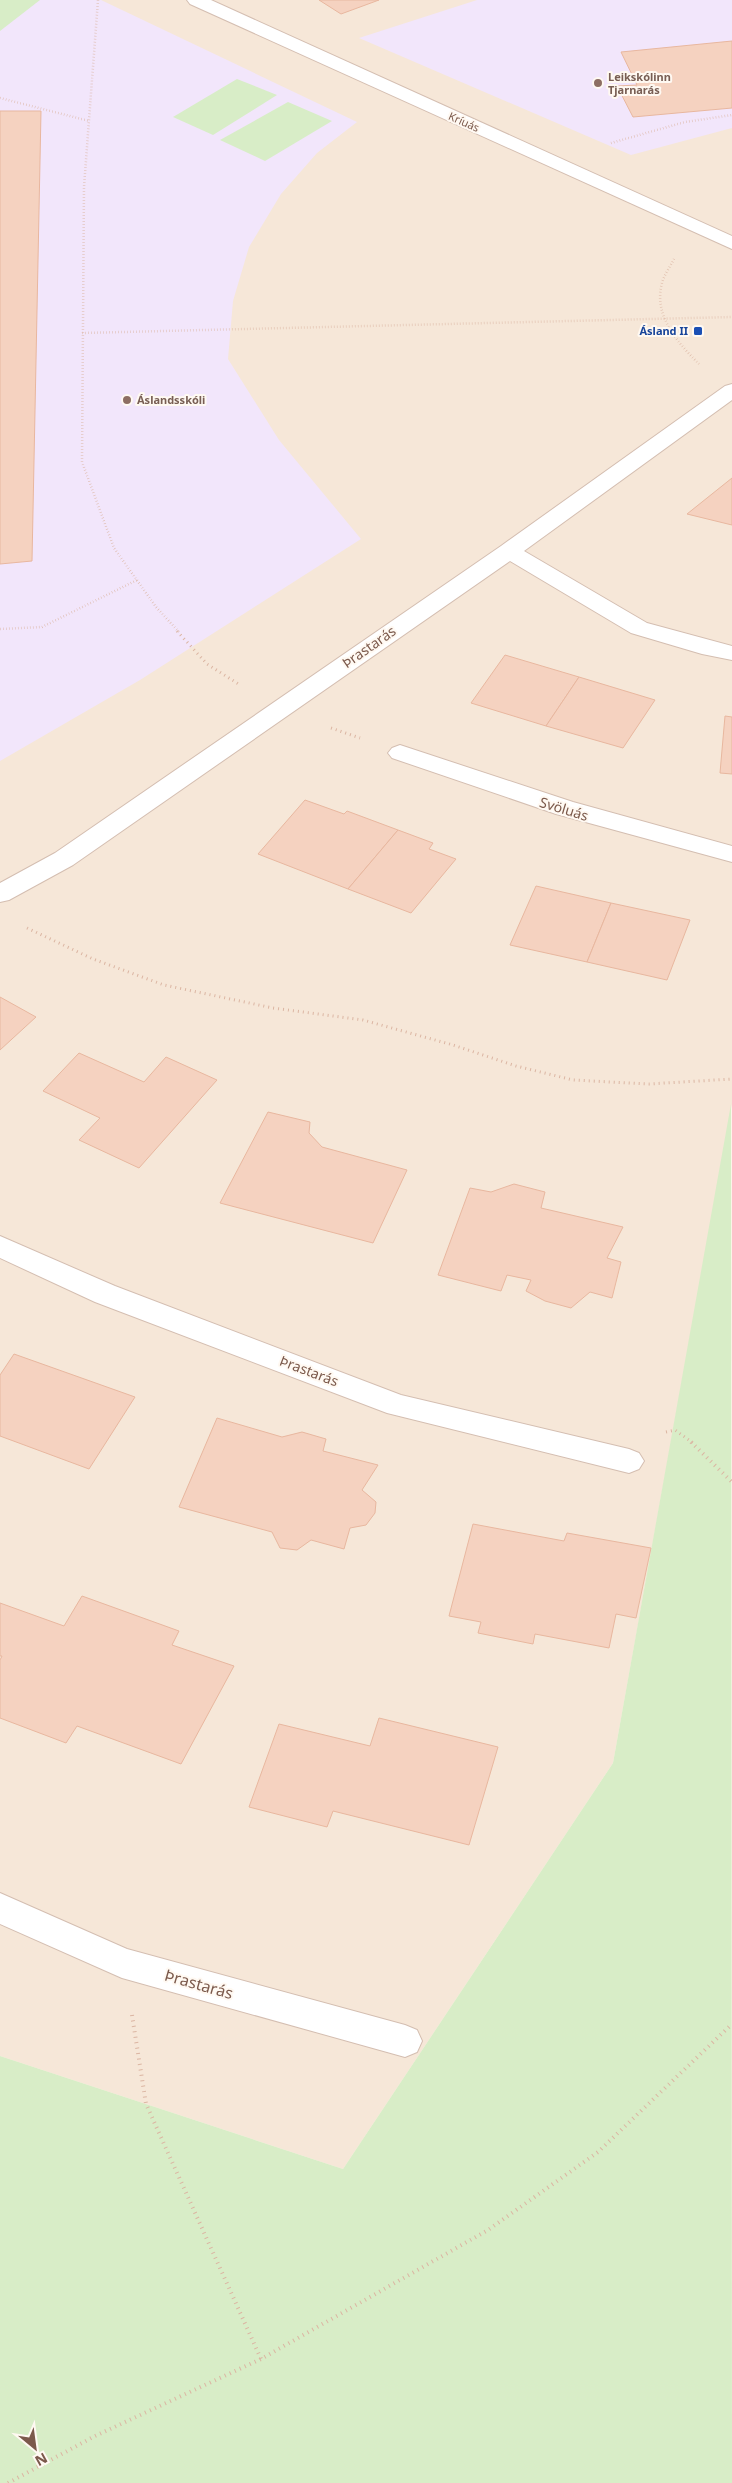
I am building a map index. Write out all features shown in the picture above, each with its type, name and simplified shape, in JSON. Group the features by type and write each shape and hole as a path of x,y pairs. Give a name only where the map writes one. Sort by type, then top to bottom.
{"street":[{"name":"Kríuás","path":"196,0 732,243"},
{"name":"Þrastarás","path":"0,894 64,858 509,551 732,390"},
{"path":"509,551 639,628 710,649 732,653"},
{"name":"Svöluás","path":"400,753 537,801 648,835 732,854"},
{"name":"Þrastarás","path":"0,1246 106,1294 397,1405 629,1461"},
{"name":"Þrastarás","path":"0,1908 122,1963 405,2041"}],"path":[{"path":"98,0 84,187 82,462 114,548 156,606 207,664 279,709 400,753"},
{"path":"0,98 89,121"},
{"path":"556,164 623,139 684,122 732,115"},
{"path":"702,367 678,344 663,318 661,286 676,256 706,231"},
{"path":"82,333 732,317"},
{"path":"0,629 42,627 137,580"},
{"path":"25,927 93,959 164,985 273,1008 363,1020 453,1045 516,1066 573,1080 649,1084 732,1079"},
{"path":"629,1461 655,1434 676,1430 700,1448 732,1482"},
{"path":"122,1963 146,2104 261,2359"},
{"path":"8,2483 95,2436 261,2359 488,2230 598,2152 732,2024"}],"shaded area":[{"path":"0,0 732,0 732,1104 613,1763 343,2169 0,2056"},
{"name":"Áslandsskóli","path":"0,0 101,0 357,122 317,153 281,194 249,247 233,301 228,359 279,440 361,539 140,680 0,761"},
{"name":"Leikskólinn Tjarnarás","path":"477,0 732,0 732,128 631,155 359,38"}],"green space":[{"path":"0,0 40,0 0,31"},
{"path":"237,79 277,95 213,135 173,117"},
{"path":"288,102 332,121 265,161 220,140"},
{"path":"731,1104 732,2483 0,2483 0,2056 343,2169 613,1763"}],"building":[{"path":"319,0 379,0 341,14"},
{"path":"732,41 732,108 633,117 617,86 637,85 621,52"},
{"path":"0,111 41,111 32,561 0,564"},
{"path":"732,478 732,525 687,514"},
{"path":"505,655 579,677 546,726 471,703"},
{"path":"579,677 655,700 623,748 546,726"},
{"path":"725,716 732,717 732,774 720,773"},
{"path":"305,800 344,814 347,811 398,830 348,889 258,854"},
{"path":"398,830 433,843 429,849 456,859 411,913 348,889"},
{"path":"536,886 611,903 587,962 510,945"},
{"path":"611,903 690,920 667,980 587,962"},
{"path":"0,997 36,1017 0,1050"},
{"path":"79,1053 144,1082 166,1057 217,1080 139,1168 79,1140 100,1118 43,1091"},
{"path":"268,1112 310,1122 309,1133 322,1147 407,1170 373,1243 220,1203"},
{"path":"514,1184 545,1192 541,1208 623,1227 607,1258 621,1262 612,1298 590,1292 571,1308 545,1301 526,1291 531,1280 507,1275 501,1291 438,1275 470,1188 491,1192"},
{"path":"14,1354 135,1397 89,1469 0,1436 0,1375"},
{"path":"217,1418 282,1437 302,1432 326,1439 323,1451 378,1465 362,1490 376,1502 375,1513 366,1525 350,1528 344,1549 311,1540 297,1550 280,1548 272,1532 179,1507"},
{"path":"473,1524 564,1541 567,1533 651,1548 636,1618 616,1614 609,1648 535,1634 533,1644 478,1633 481,1622 449,1616"},
{"path":"82,1596 179,1631 172,1645 234,1666 181,1764 77,1726 66,1743 0,1718 0,1660 2,1656 0,1656 0,1603 64,1626"},
{"path":"379,1718 498,1747 469,1845 333,1811 327,1827 249,1807 279,1724 370,1746"}],"place":[{"name":"Leikskólinn Tjarnarás","path":"598,83"},
{"name":"Ásland II","path":"698,331"},
{"name":"Áslandsskóli","path":"127,400"}]}
